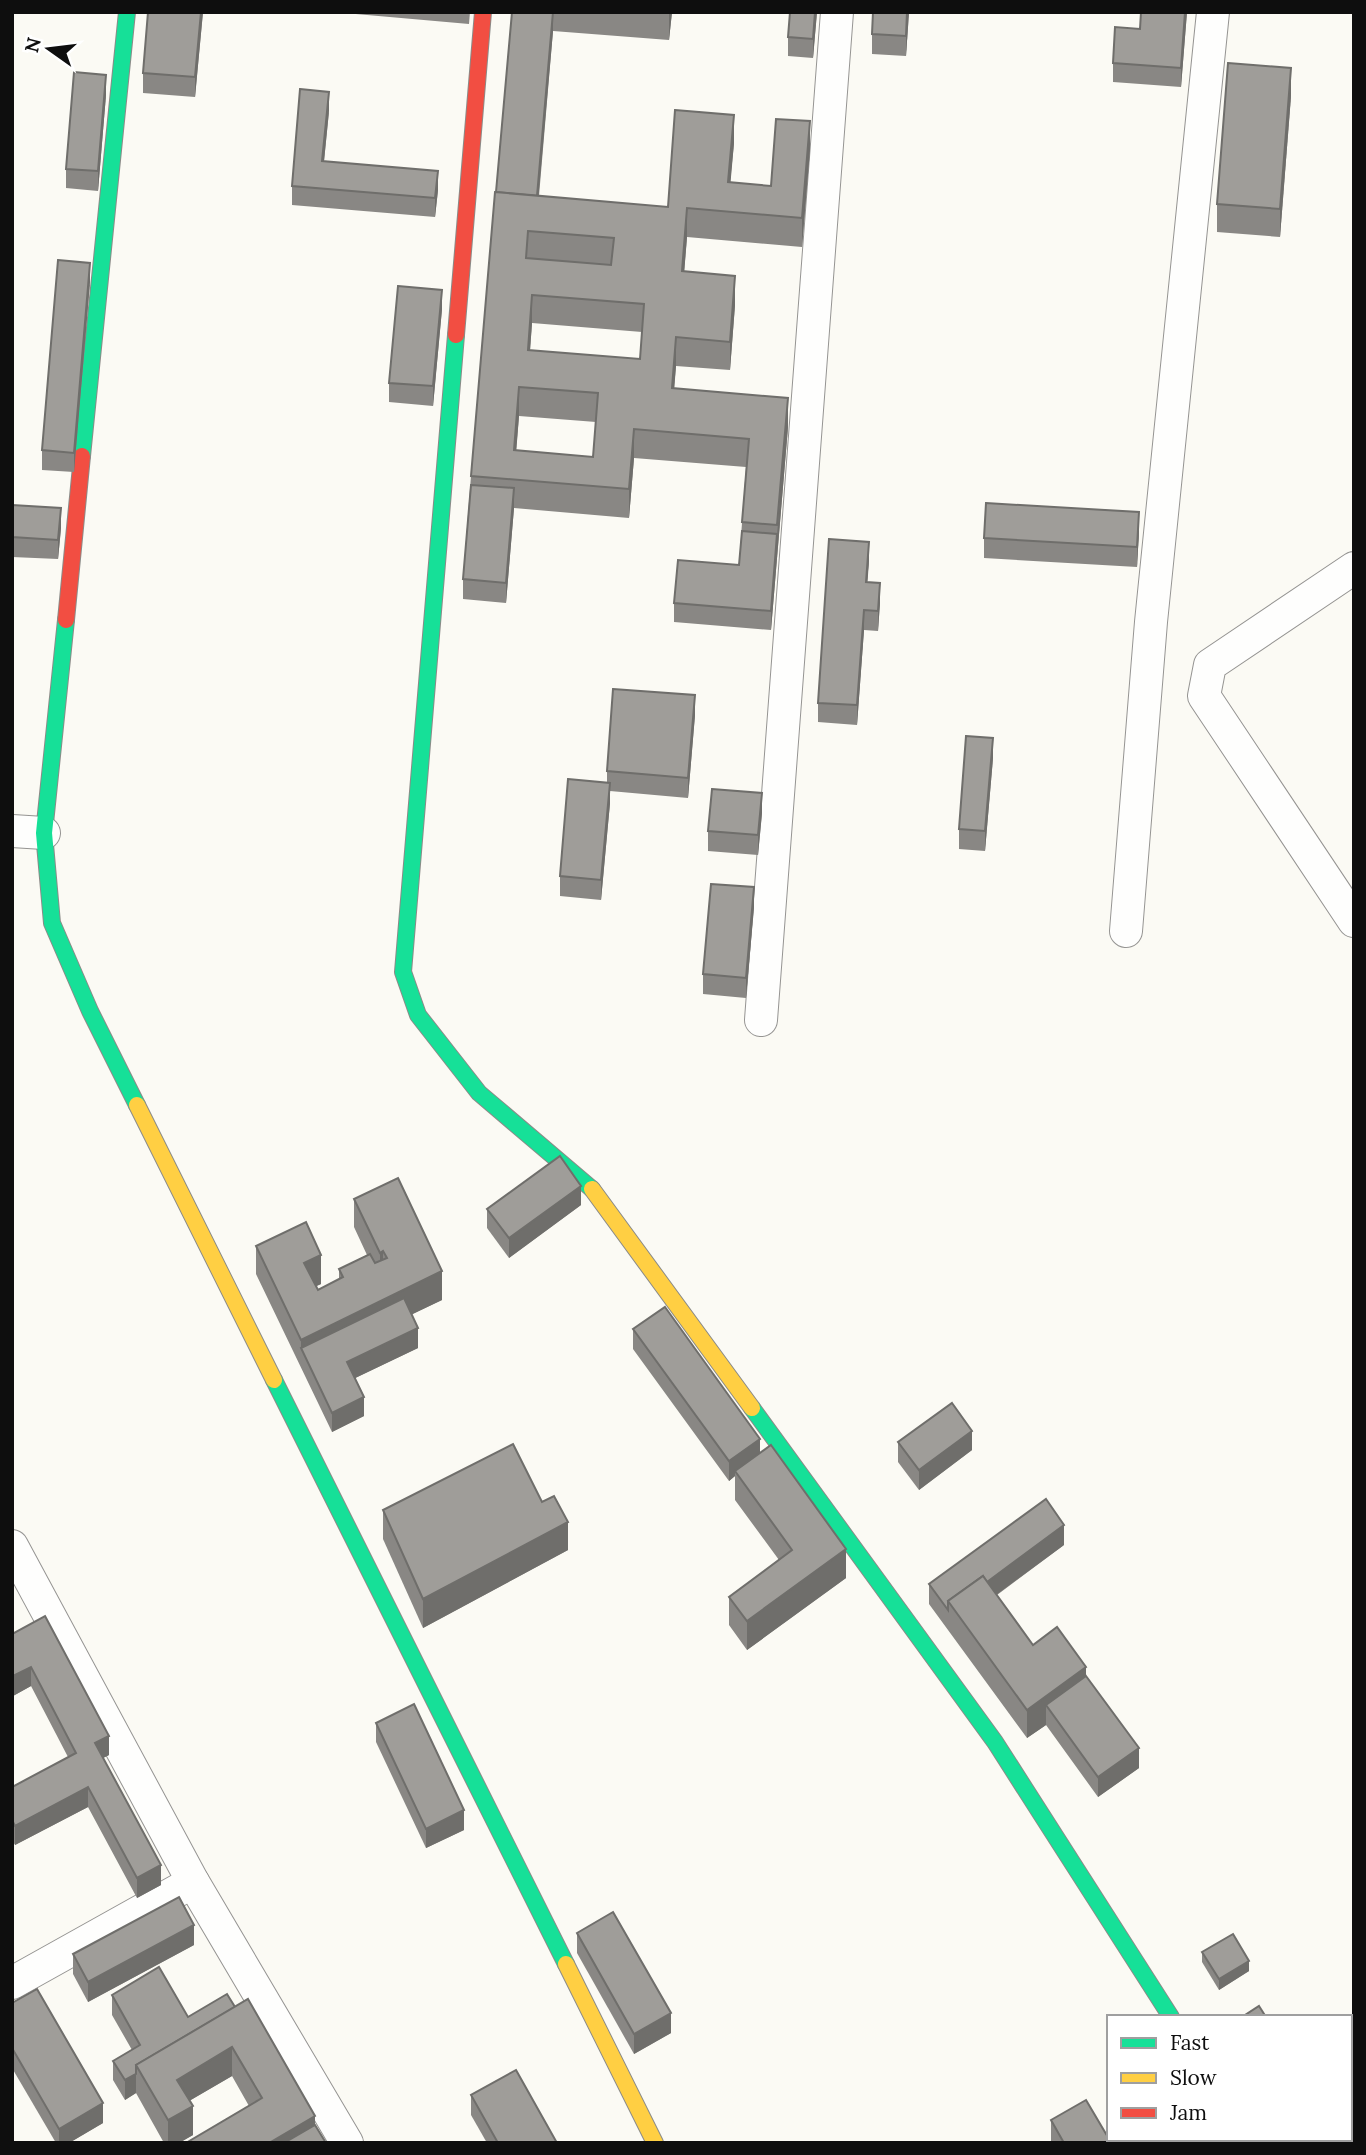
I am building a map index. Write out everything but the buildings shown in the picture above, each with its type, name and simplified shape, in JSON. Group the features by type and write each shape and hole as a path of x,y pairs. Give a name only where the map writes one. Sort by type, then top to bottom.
{"street":[{"path":"127,12 44,833 52,923 90,1010 655,2143"},
{"path":"483,12 403,972 418,1015 479,1093 594,1191 995,1742 1170,2015"},
{"path":"761,1020 837,12"},
{"path":"1126,931 1151,622 1213,12"},
{"path":"1354,568 1210,664 1203,696 1354,921"},
{"path":"12,831 44,833"},
{"path":"12,1546 194,1882 347,2143"},
{"path":"12,1983 194,1882"}],"traffic: fast":[{"path":"82,456 127,12"},
{"path":"456,335 403,972 418,1015 479,1093 592,1189"},
{"path":"66,620 44,833 52,923 90,1011 137,1105"},
{"path":"274,1380 566,1964"},
{"path":"752,1408 995,1742 1170,2015"}],"traffic: slow":[{"path":"137,1105 274,1380"},
{"path":"592,1189 752,1408"},
{"path":"566,1964 655,2143"}],"traffic: jam":[{"path":"456,335 483,12"},
{"path":"66,620 82,456"}]}
